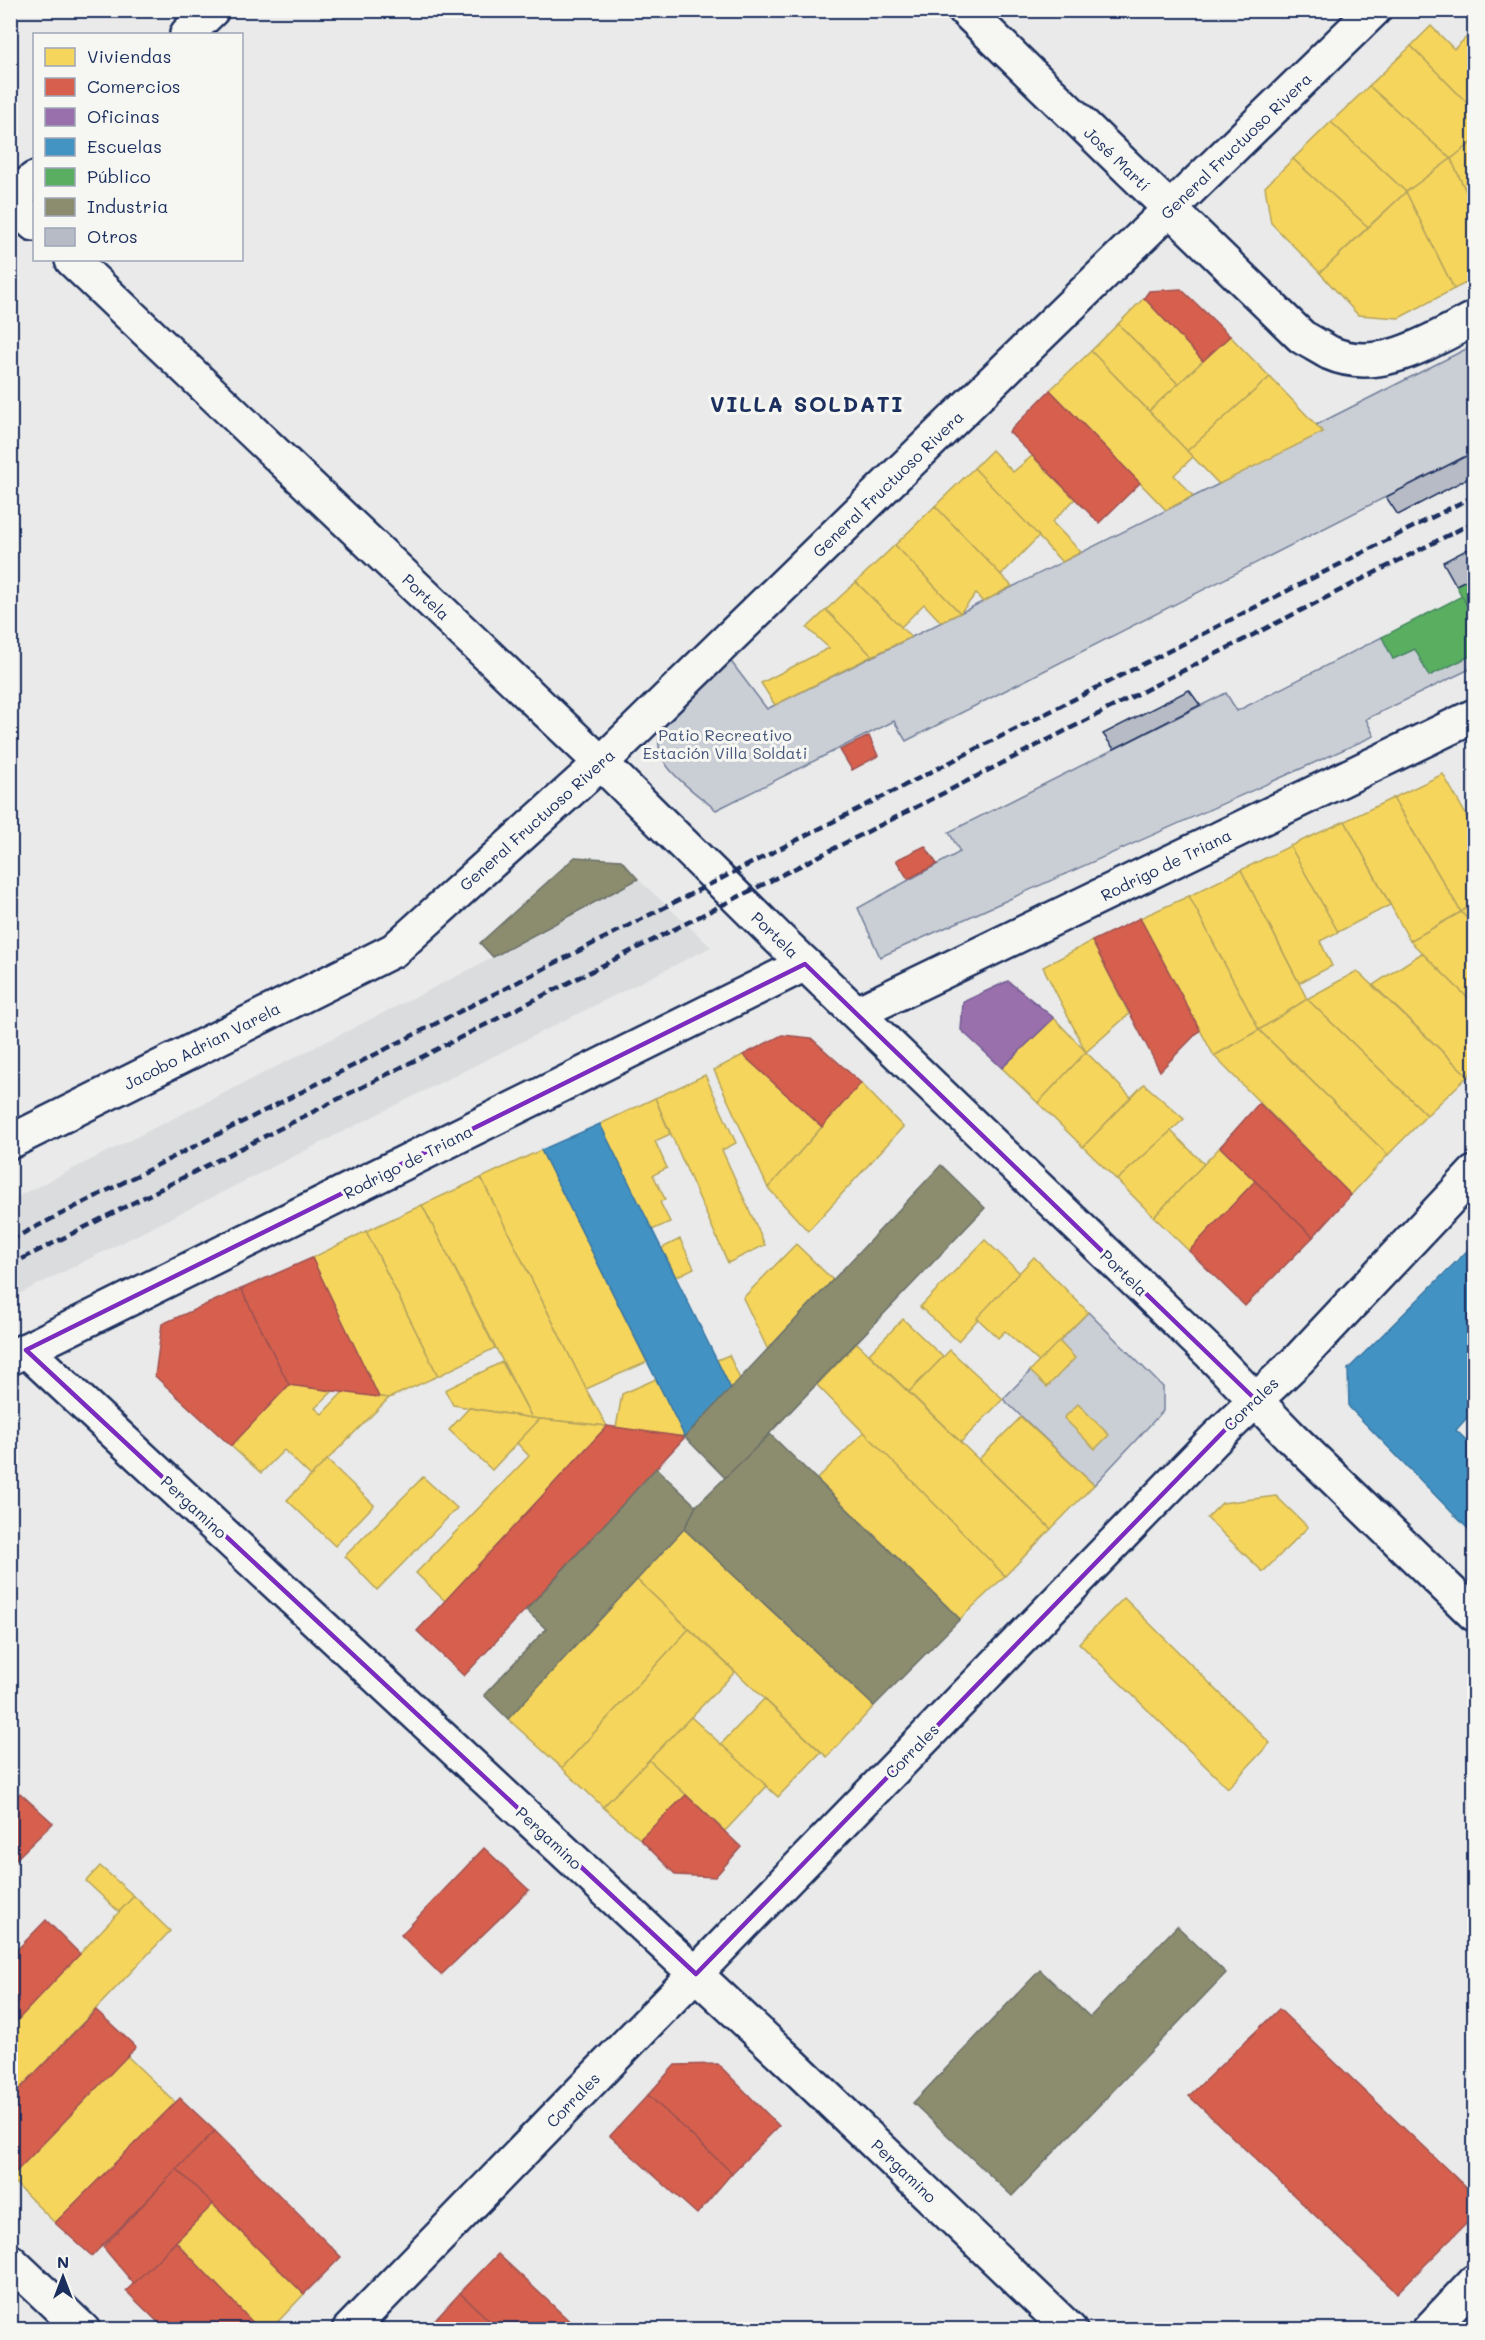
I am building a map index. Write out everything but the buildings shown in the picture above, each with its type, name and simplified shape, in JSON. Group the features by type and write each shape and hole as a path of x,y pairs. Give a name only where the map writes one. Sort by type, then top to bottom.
{"street":[{"path":"188,33 212,10"},
{"name":"José Martí","path":"965,10 1302,337 1332,354 1360,361 1392,357 1474,319"},
{"name":"General Fructuoso Rivera","path":"394,950 601,763 1374,10"},
{"path":"33,180 11,202 33,223"},
{"name":"Portela","path":"73,261 601,763 1474,1614"},
{"name":"Rodrigo de Triana","path":"857,1013 1474,716"},
{"name":"Jacobo Adrian Varela","path":"10,1142 394,950"},
{"name":"Rodrigo de Triana","path":"18,1354 805,964"},
{"name":"Corrales","path":"349,2330 1255,1400 1299,1359 1474,1173"},
{"name":"Pergamino","path":"18,1354 696,1974 1070,2330"},
{"path":"10,2261 83,2330"},
{"path":"1429,2330 1474,2282"}],"highlighted area":[{"path":"805,964 1255,1399 696,1974 26,1350"}],"shaded area":[{"path":"638,879 711,947 11,1298 11,1200 463,973"}],"green space":[{"name":"Patio Recreativo Estación Villa Soldati","path":"1474,345 1474,452 906,741 894,721 716,810 673,774 665,763 660,751 659,739 663,726 729,659 767,709 1219,484 1316,425"},
{"path":"1382,637 1393,659 1415,649 1429,676 1474,654 1474,667 1366,719 1374,736 880,957 858,908 960,852 949,832 1226,693 1237,711"},
{"path":"1088,1312 1163,1387 1163,1411 1094,1485 1003,1399"}],"railway":[{"path":"10,1240 1474,496"},
{"path":"10,1265 1474,522"}],"district":[{"name":"VILLA SOLDATI","path":"807,404"}]}
